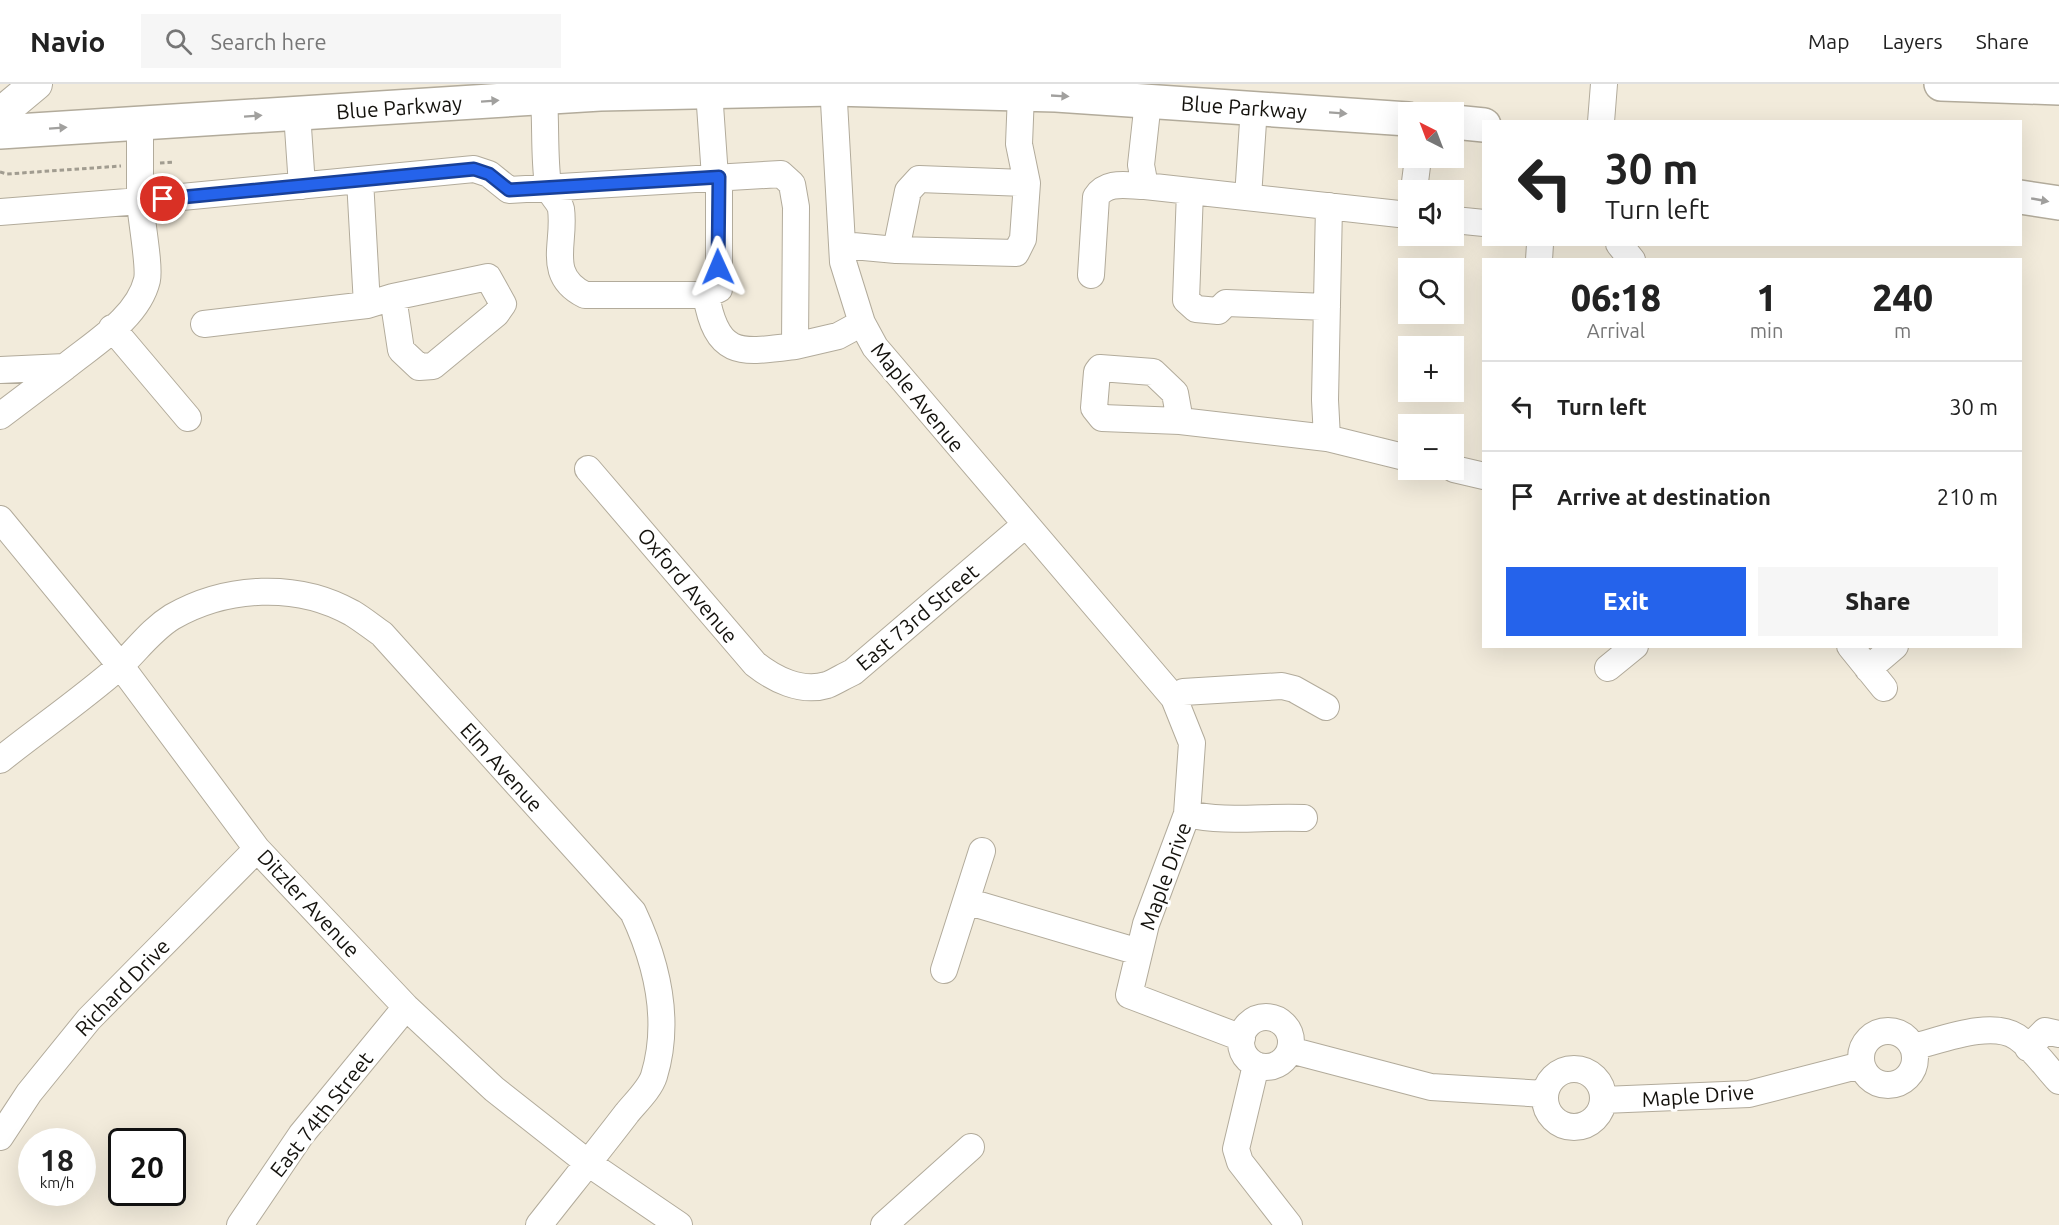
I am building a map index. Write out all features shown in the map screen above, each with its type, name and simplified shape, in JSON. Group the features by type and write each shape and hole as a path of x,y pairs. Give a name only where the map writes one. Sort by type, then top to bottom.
{"highway":[{"path":"1941,84 2059,88"},
{"name":"Blue Parkway","path":"0,132 544,98 833,86 1022,94 1398,117"},
{"path":"1464,123 1482,125"},
{"path":"2022,197 2059,204"}],"main road":[{"path":"0,114 36,84"}],"street":[{"path":"1601,120 1604,84"},
{"name":"Maple Avenue","path":"833,86 843,262 862,322 875,347 1112,626"},
{"path":"544,98 548,188 561,207 560,265 565,279 573,289 585,295 706,295 718,289 717,177 710,92"},
{"path":"842,245 896,250 1016,253 1023,239 1027,183 1019,144 1022,94"},
{"path":"1145,186 1141,165 1148,101"},
{"path":"1248,197 1254,107"},
{"path":"297,113 302,186"},
{"path":"0,416 65,368 112,328 140,299 147,278 140,201 140,123"},
{"path":"0,212 474,169 489,174 509,190 781,174 792,184 796,207 795,346"},
{"path":"896,250 908,191 918,179 1027,183"},
{"path":"360,180 367,305"},
{"path":"1091,275 1096,196 1108,186 1145,186 1398,214"},
{"path":"1190,191 1186,300 1196,309 1218,311 1226,303 1327,307"},
{"path":"1327,438 1325,400 1329,206"},
{"path":"1464,221 1482,223"},
{"path":"1621,246 1630,258"},
{"path":"706,295 714,329 732,347 750,352 795,346 838,336 862,322"},
{"path":"204,324 367,305 393,297"},
{"path":"112,328 189,418"},
{"path":"0,370 65,368"},
{"path":"1180,421 1327,438 1398,456"},
{"name":"Oxford Avenue","path":"588,469 755,664 773,678 799,686"},
{"path":"1464,471 1482,476"},
{"name":"Ditzler Avenue","path":"0,519 120,665 257,849 406,1006 494,1089 588,1163 680,1225"},
{"name":"East 73rd Street","path":"799,686 825,685 853,672 1024,525"},
{"name":"Elm Avenue","path":"120,665 142,641 172,617 206,601 242,593 280,592 316,598 351,613 382,634 633,912 648,944 658,981 662,1011 654,1079 539,1225"},
{"name":"Maple Drive","path":"1112,626 1174,698 1192,742 1187,814 1146,924 1129,995 1242,1038"},
{"path":"1608,668 1633,648"},
{"path":"1852,648 1876,678 1893,648"},
{"path":"0,760 120,665"},
{"path":"1174,698 1183,692 1282,686 1294,689 1326,707"},
{"path":"1187,814 1211,820 1277,816 1304,818"},
{"name":"Richard Drive","path":"0,1137 29,1093 88,1019 257,849"},
{"path":"944,970 982,850"},
{"path":"966,901 1139,952"},
{"name":"East 74th Street","path":"240,1225 301,1135 406,1006"},
{"path":"1264,1017 1273,1018 1286,1027 1290,1035 1290,1050 1279,1063 1264,1067 1256,1065 1244,1054 1242,1038 1250,1024 1264,1017"},
{"path":"1913,1047 1991,1029 2012,1035 2028,1048 2059,1081"},
{"path":"1884,1031 1901,1034 1913,1047 1915,1055 1911,1072 1898,1084 1879,1084 1871,1080 1862,1065 1863,1047 1876,1034 1884,1031"},
{"path":"2028,1048 2045,1031 2059,1034"},
{"path":"1290,1050 1431,1087 1545,1094"},
{"path":"1256,1065 1236,1149 1240,1162 1289,1225"},
{"name":"Maple Drive","path":"1603,1100 1749,1094 1862,1065"},
{"path":"1572,1068 1591,1074 1598,1081 1603,1100 1600,1110 1588,1123 1570,1126 1554,1119 1548,1112 1545,1094 1554,1076 1572,1068"},
{"path":"884,1225 971,1147"}],"path":[{"path":"0,172 7,174 175,162"}],"route":[{"path":"163,199 474,169 489,174 509,190 719,177 718,267"}]}
